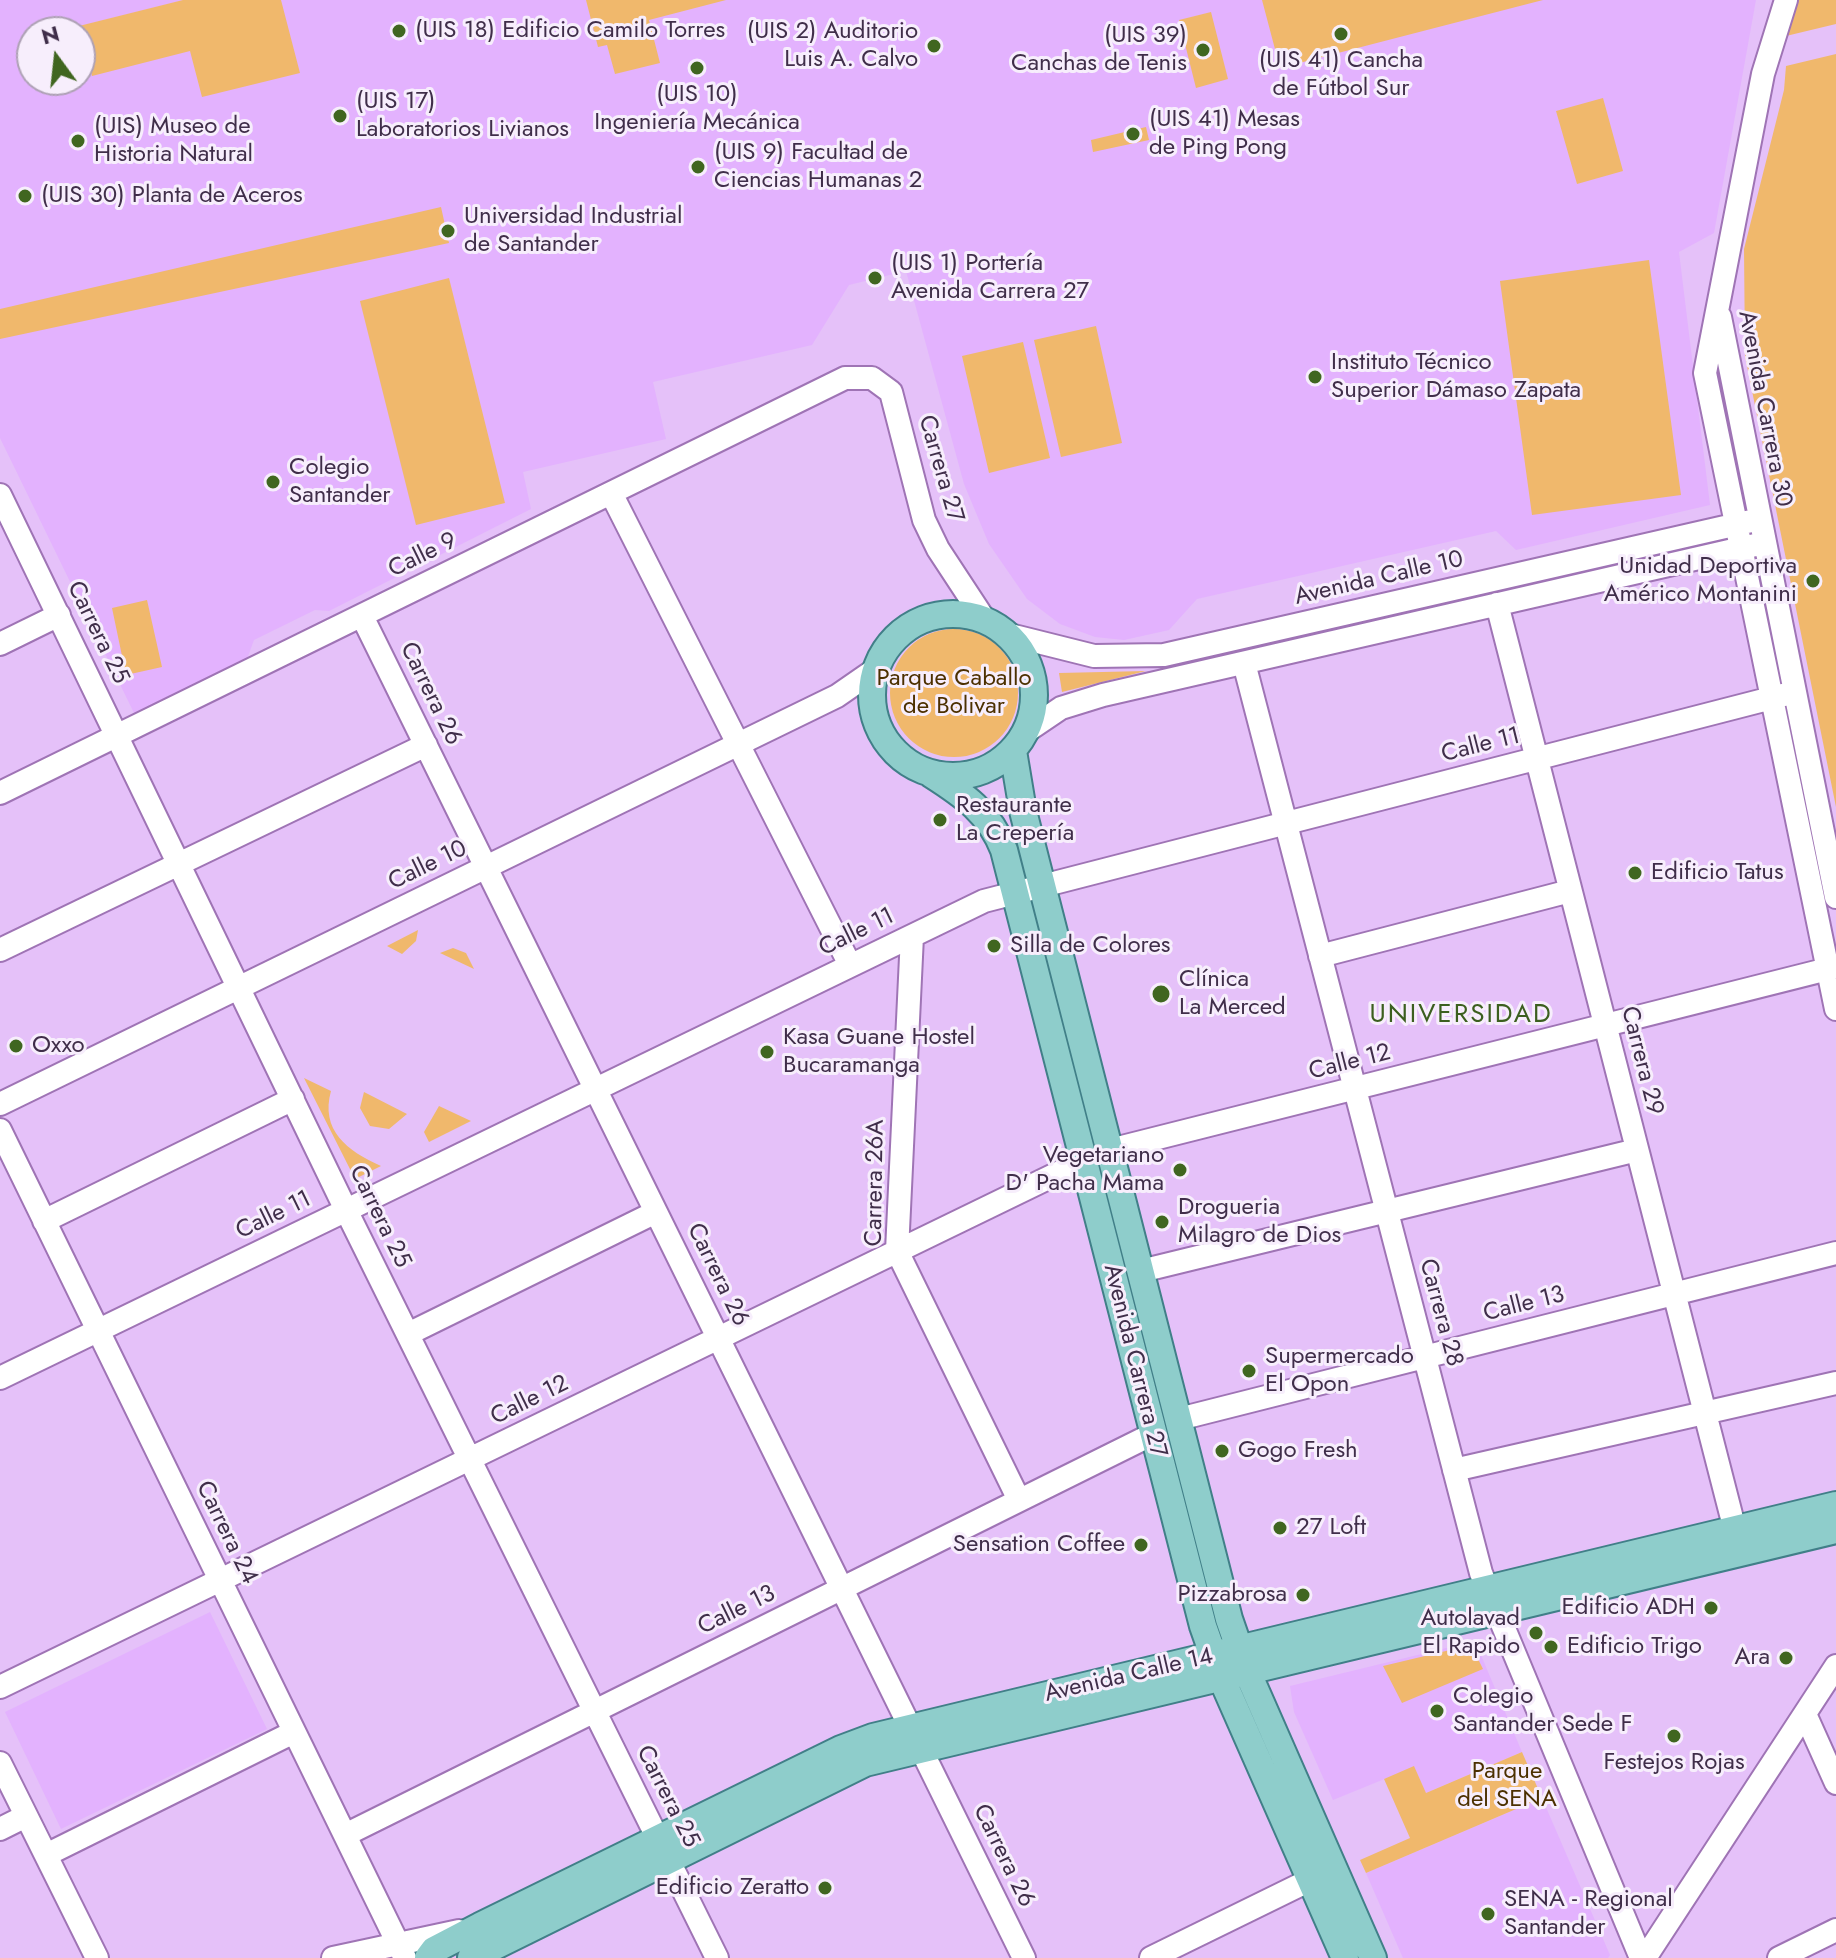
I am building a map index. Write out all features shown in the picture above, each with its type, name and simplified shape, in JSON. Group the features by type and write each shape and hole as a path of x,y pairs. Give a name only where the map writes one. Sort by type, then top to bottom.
{"main road":[{"path":"944,614 984,619 1010,635 1026,656 1034,680 1035,706 1020,741 996,765 976,774 954,777 931,774 911,765 893,751 880,732 873,711 871,689 876,669 898,634 920,620 944,614"},
{"name":"Avenida Carrera 27","path":"1020,741 1021,803 1243,1660 1373,1958"},
{"name":"Avenida Carrera 27","path":"931,774 962,794 987,816 997,833 1153,1434 1217,1666 1345,1958"},
{"name":"Avenida Calle 14","path":"1491,1601 1735,1530 1836,1505"},
{"name":"Avenida Calle 14","path":"463,1949 480,1926 865,1763 916,1738 1491,1601 1836,1530"},
{"name":"Avenida Calle 14","path":"463,1949 664,1849"},
{"path":"428,1958 434,1950 463,1949"}],"street":[{"path":"1718,304 1763,74 1786,0"},
{"name":"Avenida Carrera 30","path":"1718,304 1836,897"},
{"name":"Avenida Carrera 30","path":"1718,304 1705,373 1832,968 1836,1009"},
{"name":"Calle 9","path":"0,793 832,383 845,378 872,378"},
{"name":"Carrera 27","path":"872,378 891,392 930,533 984,619"},
{"path":"611,493 850,965"},
{"name":"Carrera 25","path":"0,495 346,1210 717,1958"},
{"name":"Avenida Calle 10","path":"1010,635 1094,656 1164,655 1760,519"},
{"path":"1020,741 1047,716 1081,701 1764,543"},
{"name":"Carrera 29","path":"1497,604 1735,1530"},
{"path":"0,644 59,615"},
{"name":"Carrera 26","path":"362,616 1024,1958"},
{"name":"Carrera 28","path":"1244,663 1424,1357 1491,1601 1643,1958"},
{"name":"Calle 10","path":"0,1104 837,696 876,669"},
{"name":"Calle 11","path":"0,1378 984,901 1795,692"},
{"path":"0,950 426,745"},
{"path":"1320,956 1570,891"},
{"name":"Carrera 26A","path":"912,936 897,1251 1019,1500"},
{"name":"Calle 12","path":"1110,1150 1832,968"},
{"path":"44,1221 293,1099"},
{"name":"Carrera 24","path":"0,1130 402,1951"},
{"path":"1141,1271 1637,1150"},
{"name":"Calle 12","path":"0,1687 1083,1161"},
{"path":"408,1334 656,1212"},
{"name":"Calle 13","path":"1179,1419 1836,1253"},
{"path":"1454,1470 1836,1383"},
{"name":"Calle 13","path":"345,1835 1153,1434"},
{"path":"1643,1958 1836,1666"},
{"path":"1805,1714 1836,1783"},
{"path":"46,1855 294,1732"},
{"path":"0,1763 97,1958"},
{"path":"0,1829 26,1816"},
{"path":"1151,1958 1310,1880"},
{"path":"333,1958 402,1951 480,1926"},
{"path":"1779,1958 1836,1930"}],"shaded area":[{"path":"0,0 1756,0 1714,233 1679,252 1710,505 1516,550 1496,531 1197,599 1169,630 1124,640 1095,637 1060,624 1027,599 989,544 964,484 906,271 849,285 812,345 653,382 666,439 523,472 531,509 329,611 315,610 254,640 247,659 134,713 0,438"},
{"path":"210,1612 267,1729 61,1829 5,1712"},
{"name":"Colegio Santander Sede F","path":"1475,1641 1522,1752 1426,1793 1414,1767 1333,1800 1294,1712 1290,1686"},
{"name":"SENA - Regional Santander","path":"1542,1798 1610,1955 1608,1958 1403,1958 1366,1873"}],"green space":[{"path":"183,0 281,0 300,73 202,97 190,51 96,75 96,22"},
{"path":"586,0 726,0 649,20 660,63 615,74 607,45 598,47"},
{"name":"(UIS 41) Cancha de Fútbol Sur","path":"1262,0 1543,0 1280,68"},
{"path":"1797,0 1836,0 1836,24 1786,36"},
{"name":"(UIS 39) Canchas de Tenis","path":"1211,12 1228,79 1196,88 1179,20"},
{"name":"Unidad Deportiva Américo Montanini","path":"1836,54 1836,807 1745,356 1744,249 1784,90 1786,66"},
{"path":"1603,98 1623,171 1577,184 1556,111"},
{"name":"(UIS 41) Mesas de Ping Pong","path":"1146,127 1149,140 1093,152 1091,140"},
{"path":"441,207 449,243 0,339 0,309"},
{"path":"1649,260 1681,495 1532,515 1500,281"},
{"path":"449,278 505,503 416,525 360,301"},
{"path":"1096,326 1122,443 1061,457 1034,340"},
{"path":"1023,342 1050,458 989,473 962,356"},
{"path":"147,600 162,667 126,675 112,608"},
{"name":"Parque Caballo de Bolivar","path":"954,629 978,634 999,648 1013,669 1018,693 1013,717 999,738 978,752 954,757 930,752 909,738 895,717 890,693 895,669 909,648 930,634"},
{"path":"1146,671 1062,692 1059,673"},
{"path":"418,930 416,941 402,954 387,946"},
{"path":"453,948 466,953 474,969 440,953"},
{"path":"304,1078 331,1091 329,1117 339,1138 357,1153 381,1166 355,1179"},
{"path":"364,1092 407,1114 389,1129 370,1126 360,1108"},
{"path":"439,1106 471,1121 429,1142 424,1132"},
{"path":"1471,1645 1483,1669 1402,1703 1383,1666"},
{"name":"Parque del SENA","path":"1522,1752 1542,1798 1366,1873 1360,1860 1410,1838 1384,1779 1414,1766 1426,1793"}],"place":[{"name":"(UIS 18) Edificio Camilo Torres","path":"399,31"},
{"name":"(UIS 41) Cancha de Fútbol Sur","path":"1341,34"},
{"name":"(UIS 2) Auditorio Luis A. Calvo","path":"934,46"},
{"name":"(UIS 39) Canchas de Tenis","path":"1203,50"},
{"name":"(UIS 10) Ingeniería Mecánica","path":"697,68"},
{"name":"(UIS 17) Laboratorios Livianos","path":"340,116"},
{"name":"(UIS 41) Mesas de Ping Pong","path":"1133,134"},
{"name":"(UIS) Museo de Historia Natural","path":"78,141"},
{"name":"(UIS 9) Facultad de Ciencias Humanas 2","path":"698,167"},
{"name":"(UIS 30) Planta de Aceros","path":"25,196"},
{"name":"Universidad Industrial de Santander","path":"448,231"},
{"name":"(UIS 1) Portería Avenida Carrera 27","path":"875,278"},
{"name":"Instituto Técnico Superior Dámaso Zapata","path":"1315,377"},
{"name":"Colegio Santander","path":"273,482"},
{"name":"Unidad Deportiva Américo Montanini","path":"1813,581"},
{"name":"Restaurante La Crepería","path":"940,820"},
{"name":"Edificio Tatus","path":"1635,873"},
{"name":"Silla de Colores","path":"994,946"},
{"name":"Clínica La Merced","path":"1161,994"},
{"name":"Oxxo","path":"16,1046"},
{"name":"Kasa Guane Hostel Bucaramanga","path":"767,1052"},
{"name":"Vegetariano D' Pacha Mama","path":"1180,1170"},
{"name":"Drogueria Milagro de Dios","path":"1162,1222"},
{"name":"Supermercado El Opon","path":"1249,1371"},
{"name":"Gogo Fresh","path":"1222,1451"},
{"name":"27 Loft","path":"1280,1528"},
{"name":"Sensation Coffee","path":"1141,1545"},
{"name":"Pizzabrosa","path":"1303,1595"},
{"name":"Edificio ADH","path":"1711,1608"},
{"name":"Autolavad El Rapido","path":"1536,1633"},
{"name":"Edificio Trigo","path":"1551,1647"},
{"name":"Ara","path":"1786,1658"},
{"name":"Colegio Santander Sede F","path":"1437,1711"},
{"name":"Festejos Rojas","path":"1674,1736"},
{"name":"Edificio Zeratto","path":"825,1888"},
{"name":"SENA - Regional Santander","path":"1488,1914"}],"district":[{"name":"UNIVERSIDAD","path":"1461,1016"}]}
